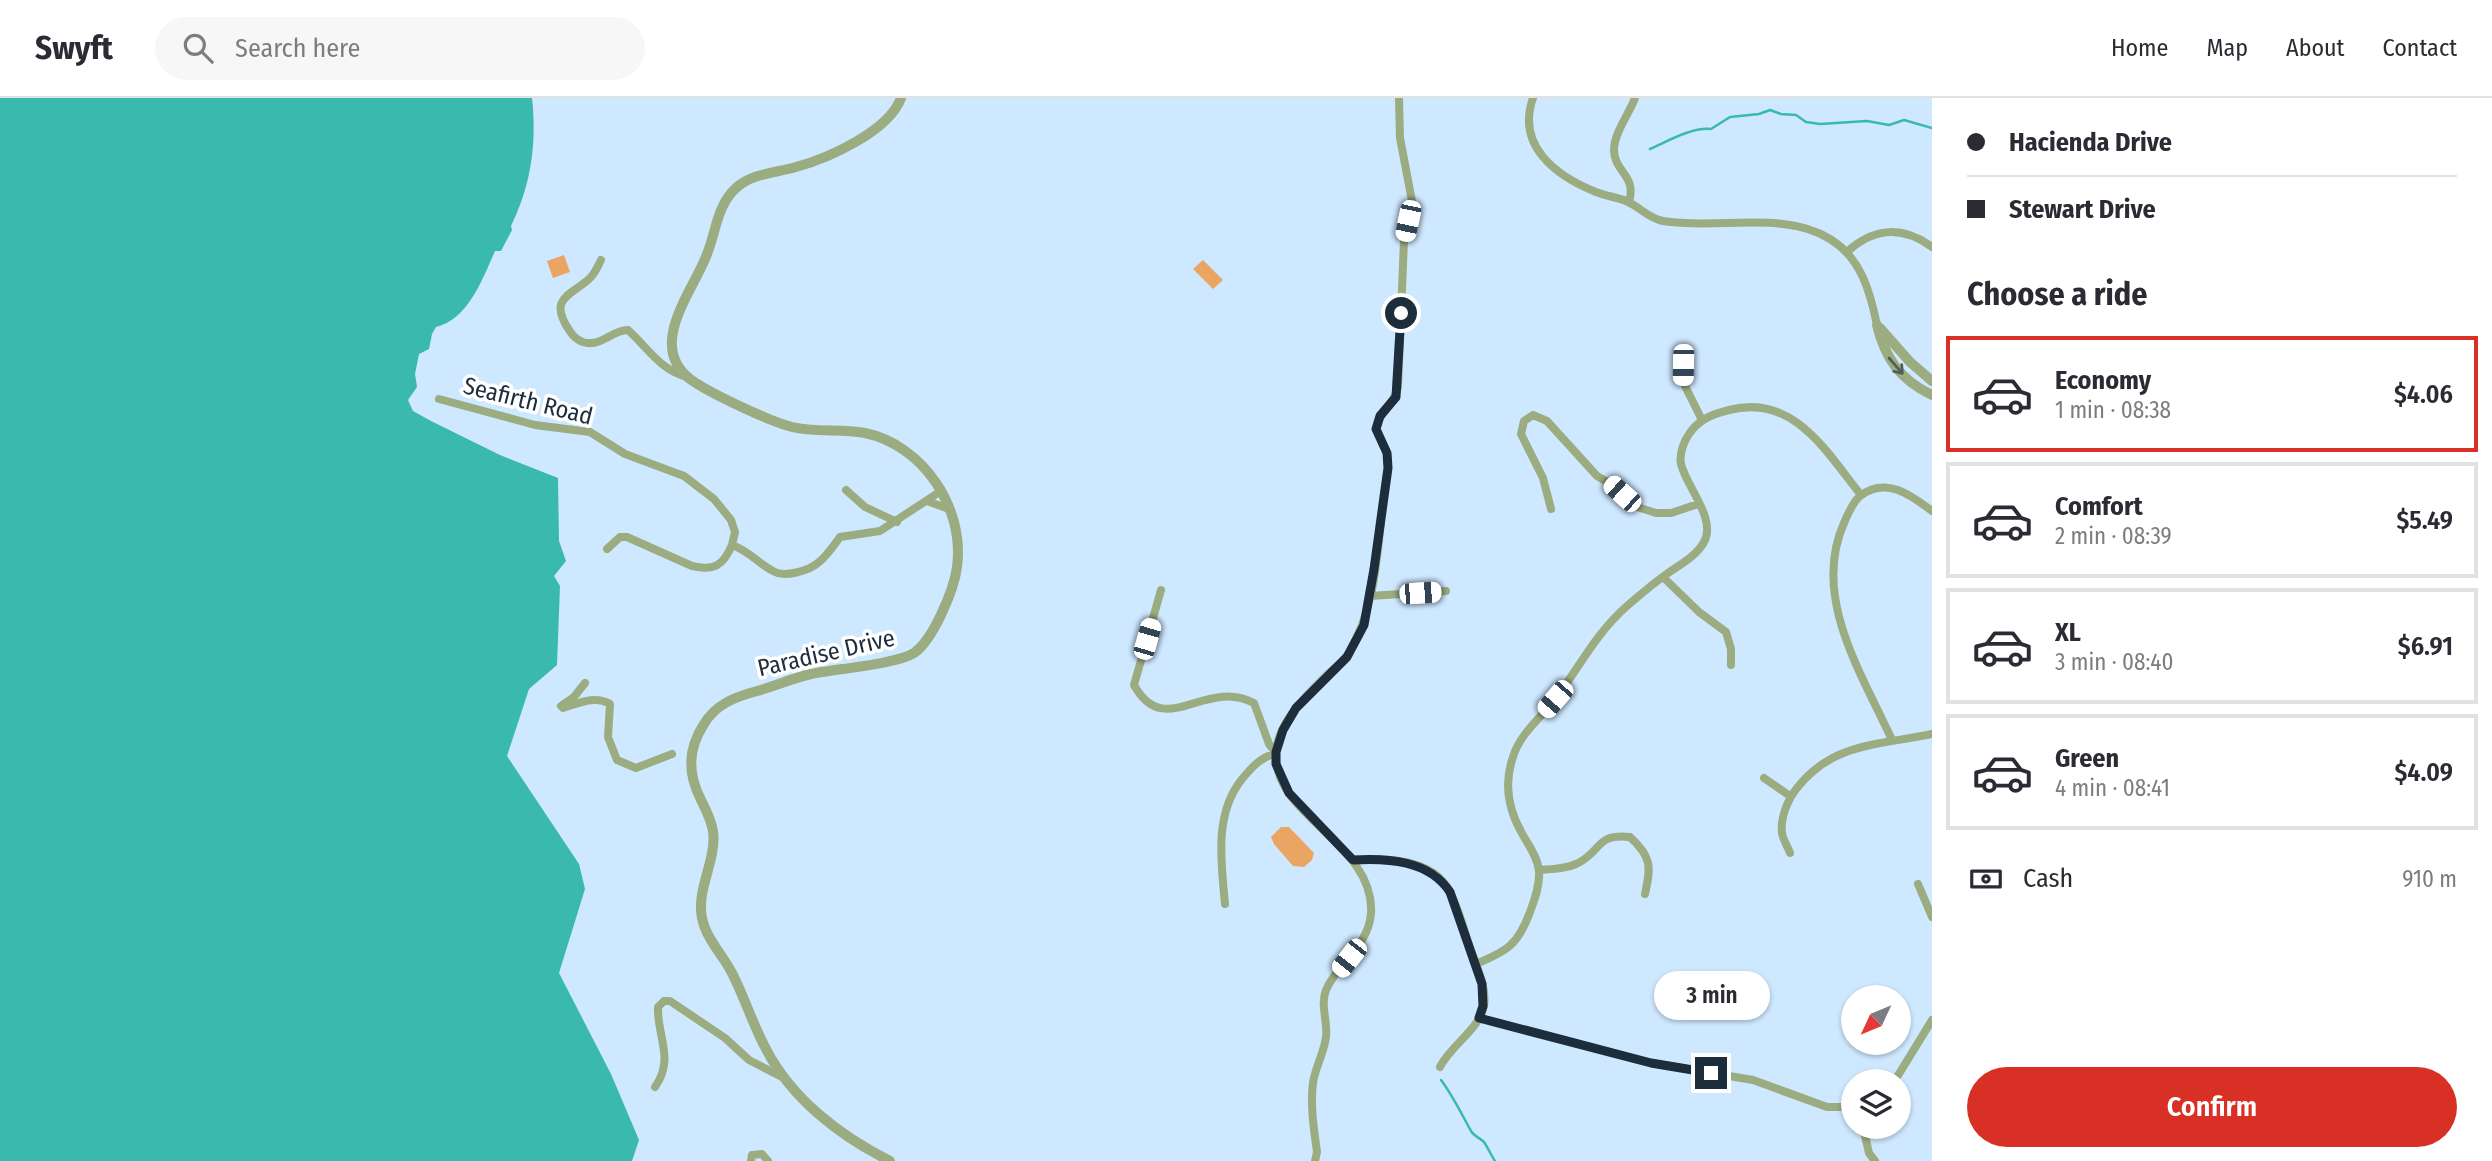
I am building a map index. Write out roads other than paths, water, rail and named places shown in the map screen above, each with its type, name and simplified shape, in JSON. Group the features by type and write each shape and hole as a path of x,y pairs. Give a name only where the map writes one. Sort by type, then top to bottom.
{"street":[{"path":"687,377 680,369 674,353 675,323 681,305 705,261 720,212 730,195 752,178 818,160 861,137 889,118 901,98"},
{"path":"1315,1161 1317,1152 1312,1092 1326,1036 1326,991 1334,976 1364,939 1371,916 1370,894 1353,860 1289,793 1276,764 1276,752 1283,730 1296,708 1347,657 1364,625 1370,596 1388,468 1387,453 1376,429 1380,416 1396,397 1398,387 1404,240 1412,201 1400,138 1399,98"},
{"path":"1533,98 1527,114 1537,149 1555,170 1596,192 1629,202 1648,216 1664,221 1798,226 1823,235 1847,252 1868,287 1888,358 1912,383 1932,395"},
{"path":"1629,202 1630,183 1615,159 1614,149 1615,140 1635,98"},
{"path":"1847,252 1863,239 1886,232 1911,235 1932,247"},
{"path":"601,260 589,279 561,300 561,312 569,330 578,340 591,343 602,341 618,331 628,330 659,364 687,377"},
{"path":"1877,325 1910,362 1932,381"},
{"path":"1683,365 1682,380 1702,421"},
{"name":"Paradise Drive","path":"687,377 785,425 810,430 859,432 898,446 919,461 942,491 949,509 956,538 957,570 933,629 916,651 895,660 804,676 731,699 709,717 691,755 691,774 713,834 702,897 703,923 731,970 766,1049 784,1078 843,1135 890,1161"},
{"name":"Seafirth Road","path":"439,399 534,425 590,432 625,454 684,477 714,499 731,520 735,532 732,545"},
{"path":"1476,964 1506,951 1516,941 1535,899 1539,870 1511,809 1508,779 1513,756 1525,734 1555,699 1606,626 1704,543 1708,530 1695,490 1681,463 1682,449 1688,436 1702,421 1734,409 1752,408 1786,415 1822,443 1861,495"},
{"path":"1551,509 1542,478 1521,434 1524,421 1533,415 1547,421 1597,476 1609,483 1634,506 1656,513 1684,510 1698,504"},
{"path":"1892,740 1846,639 1834,595 1835,547 1850,509 1861,495 1876,489 1893,488 1909,494 1932,511"},
{"path":"846,490 864,507 897,522"},
{"path":"607,549 620,537 626,537 692,566 703,568 723,562 732,545 751,554 781,575 819,563 841,537 880,531 942,491"},
{"path":"927,501 949,509"},
{"path":"1663,577 1699,612 1726,632 1731,649 1731,665"},
{"path":"1161,590 1134,685 1142,699 1155,709 1170,710 1221,695 1241,696 1255,703 1269,744 1276,752"},
{"path":"1370,596 1446,591"},
{"path":"585,683 574,697 562,704 562,708 600,699 610,704 608,737 617,760 636,768 672,754"},
{"path":"1790,853 1782,833 1790,796 1816,766 1851,749 1932,734"},
{"path":"1225,904 1222,827 1224,809 1251,767 1261,758 1276,752"},
{"path":"1764,778 1790,796"},
{"path":"1539,870 1577,864 1606,838 1617,835 1630,837 1647,856 1650,869 1645,894"},
{"path":"1353,860 1380,858 1419,866 1442,880 1450,892 1476,964 1484,995 1479,1018 1440,1067"},
{"path":"1918,884 1932,917"},
{"path":"655,1087 664,1074 664,1039 658,1007 664,1001 670,1001 725,1038 749,1060 784,1078"},
{"path":"1479,1018 1651,1063 1752,1080 1827,1107 1841,1107"},
{"path":"1902,1069 1932,1020"},
{"path":"1866,1139 1875,1161"},
{"path":"751,1161 752,1154 762,1154 768,1161"}],"waterway":[{"path":"1650,149 1688,132 1711,129 1730,117 1770,110 1796,115 1806,122 1820,124 1867,121 1889,125 1904,120 1932,128"},
{"path":"1441,1080 1471,1131 1484,1142 1495,1161"}]}
